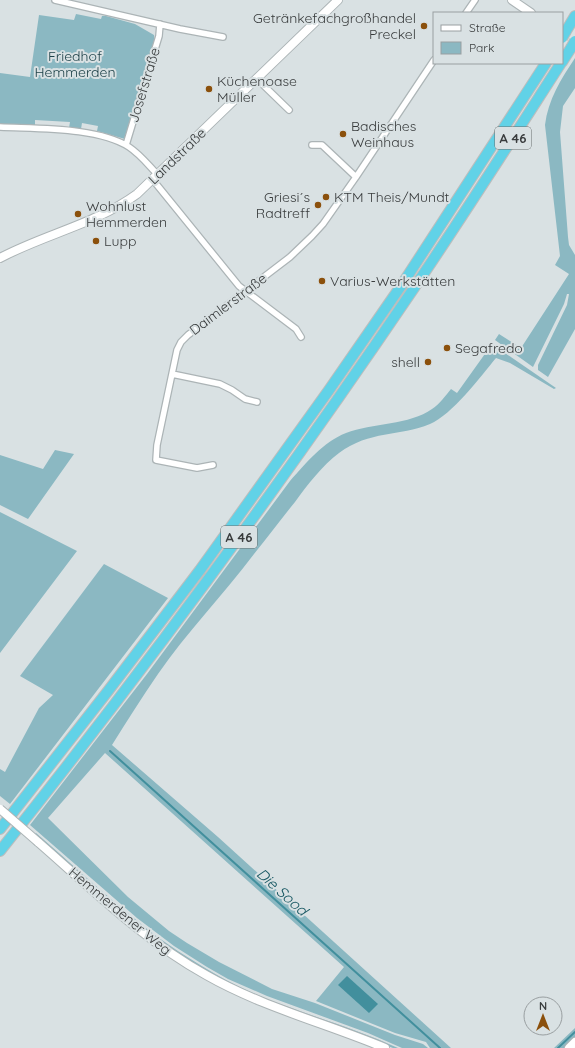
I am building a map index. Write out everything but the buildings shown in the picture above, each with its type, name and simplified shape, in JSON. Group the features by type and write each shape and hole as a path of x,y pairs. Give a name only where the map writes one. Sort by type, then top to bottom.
{"highway":[{"path":"563,34 575,16"},
{"name":"A 46","path":"563,60 574,44"},
{"name":"A 46","path":"0,829 200,570 315,410 401,286 545,64"},
{"name":"A 46","path":"0,851 201,589 267,499 411,293 465,213 561,64"}],"street":[{"path":"55,0 223,37"},
{"name":"Landstraße","path":"0,258 116,208 137,194 156,178 338,0"},
{"path":"467,12 475,0"},
{"path":"512,0 530,12"},
{"name":"Josefstraße","path":"126,145 159,36 160,24"},
{"path":"563,34 574,44"},
{"name":"Daimlerstraße","path":"213,465 197,468 156,460 157,444 179,347 185,337 290,257 307,242 323,224 356,177 433,62"},
{"path":"256,79 289,110"},
{"path":"0,127 90,133 126,145 138,154 239,286 296,329 301,337"},
{"path":"312,145 322,145 356,177"},
{"path":"172,374 224,385 245,399 257,402"},
{"name":"Hemmerdener Weg","path":"0,809 137,929 200,972 230,988 265,1003 385,1048"},
{"path":"569,1048 575,1042"}],"green space":[{"name":"Friedhof Hemmerden","path":"76,14 101,19 102,16 106,16 135,24 154,35 155,44 125,139 97,131 98,126 82,123 81,129 69,128 70,122 35,120 35,126 0,124 0,73 30,77 39,15 74,20"},
{"path":"575,58 575,88 563,106 560,132 568,237 569,245 575,255 575,329 548,377 538,370 538,365 567,305 569,294 567,294 564,304 533,367 495,340 499,334 521,348 569,274 555,265 560,256 545,125 552,98"},
{"path":"492,344 556,388 554,389 510,363 496,358 457,404 439,419 430,424 407,431 373,437 351,446 339,453 321,469 310,482 242,569 169,658 112,745 218,837 451,1048 430,1048 426,1042 395,1033 316,1001 344,967 105,753 48,818 128,897 169,931 187,943 219,962 272,989 315,1003 395,1035 423,1044 428,1048 402,1048 368,1033 267,996 228,979 207,967 174,946 137,918 30,825 147,674 290,481 309,460 322,447 346,433 367,427 413,418 432,409 451,389 457,393"},
{"path":"55,450 74,454 28,519 0,505 0,455 43,469"},
{"path":"0,512 77,551 0,653"},
{"path":"104,564 168,598 10,804 0,796 0,769 5,772 39,708 53,695 20,676"},
{"path":"36,833 146,928 179,952 202,966 226,980 268,999 355,1030 398,1048 393,1048 268,1001 200,968 150,934 126,915 35,834"},
{"path":"575,1028 575,1038 564,1048 554,1048"}],"shaded area":[{"path":"347,976 378,1004 369,1013 338,985"}],"waterway":[{"name":"Die Sood","path":"110,751 440,1048"},
{"name":"Die Sood","path":"558,1048 575,1032"}],"place":[{"name":"Getränkefachgroßhandel Preckel","path":"424,26"},
{"name":"Küchenoase Müller","path":"209,89"},
{"name":"Badisches Weinhaus","path":"343,134"},
{"name":"KTM Theis/Mundt","path":"326,197"},
{"name":"Griesi´s Radtreff","path":"318,205"},
{"name":"Wohnlust Hemmerden","path":"78,214"},
{"name":"Lupp","path":"96,241"},
{"name":"Varius-Werkstätten","path":"322,281"},
{"name":"Segafredo","path":"447,348"},
{"name":"shell","path":"428,362"}]}
